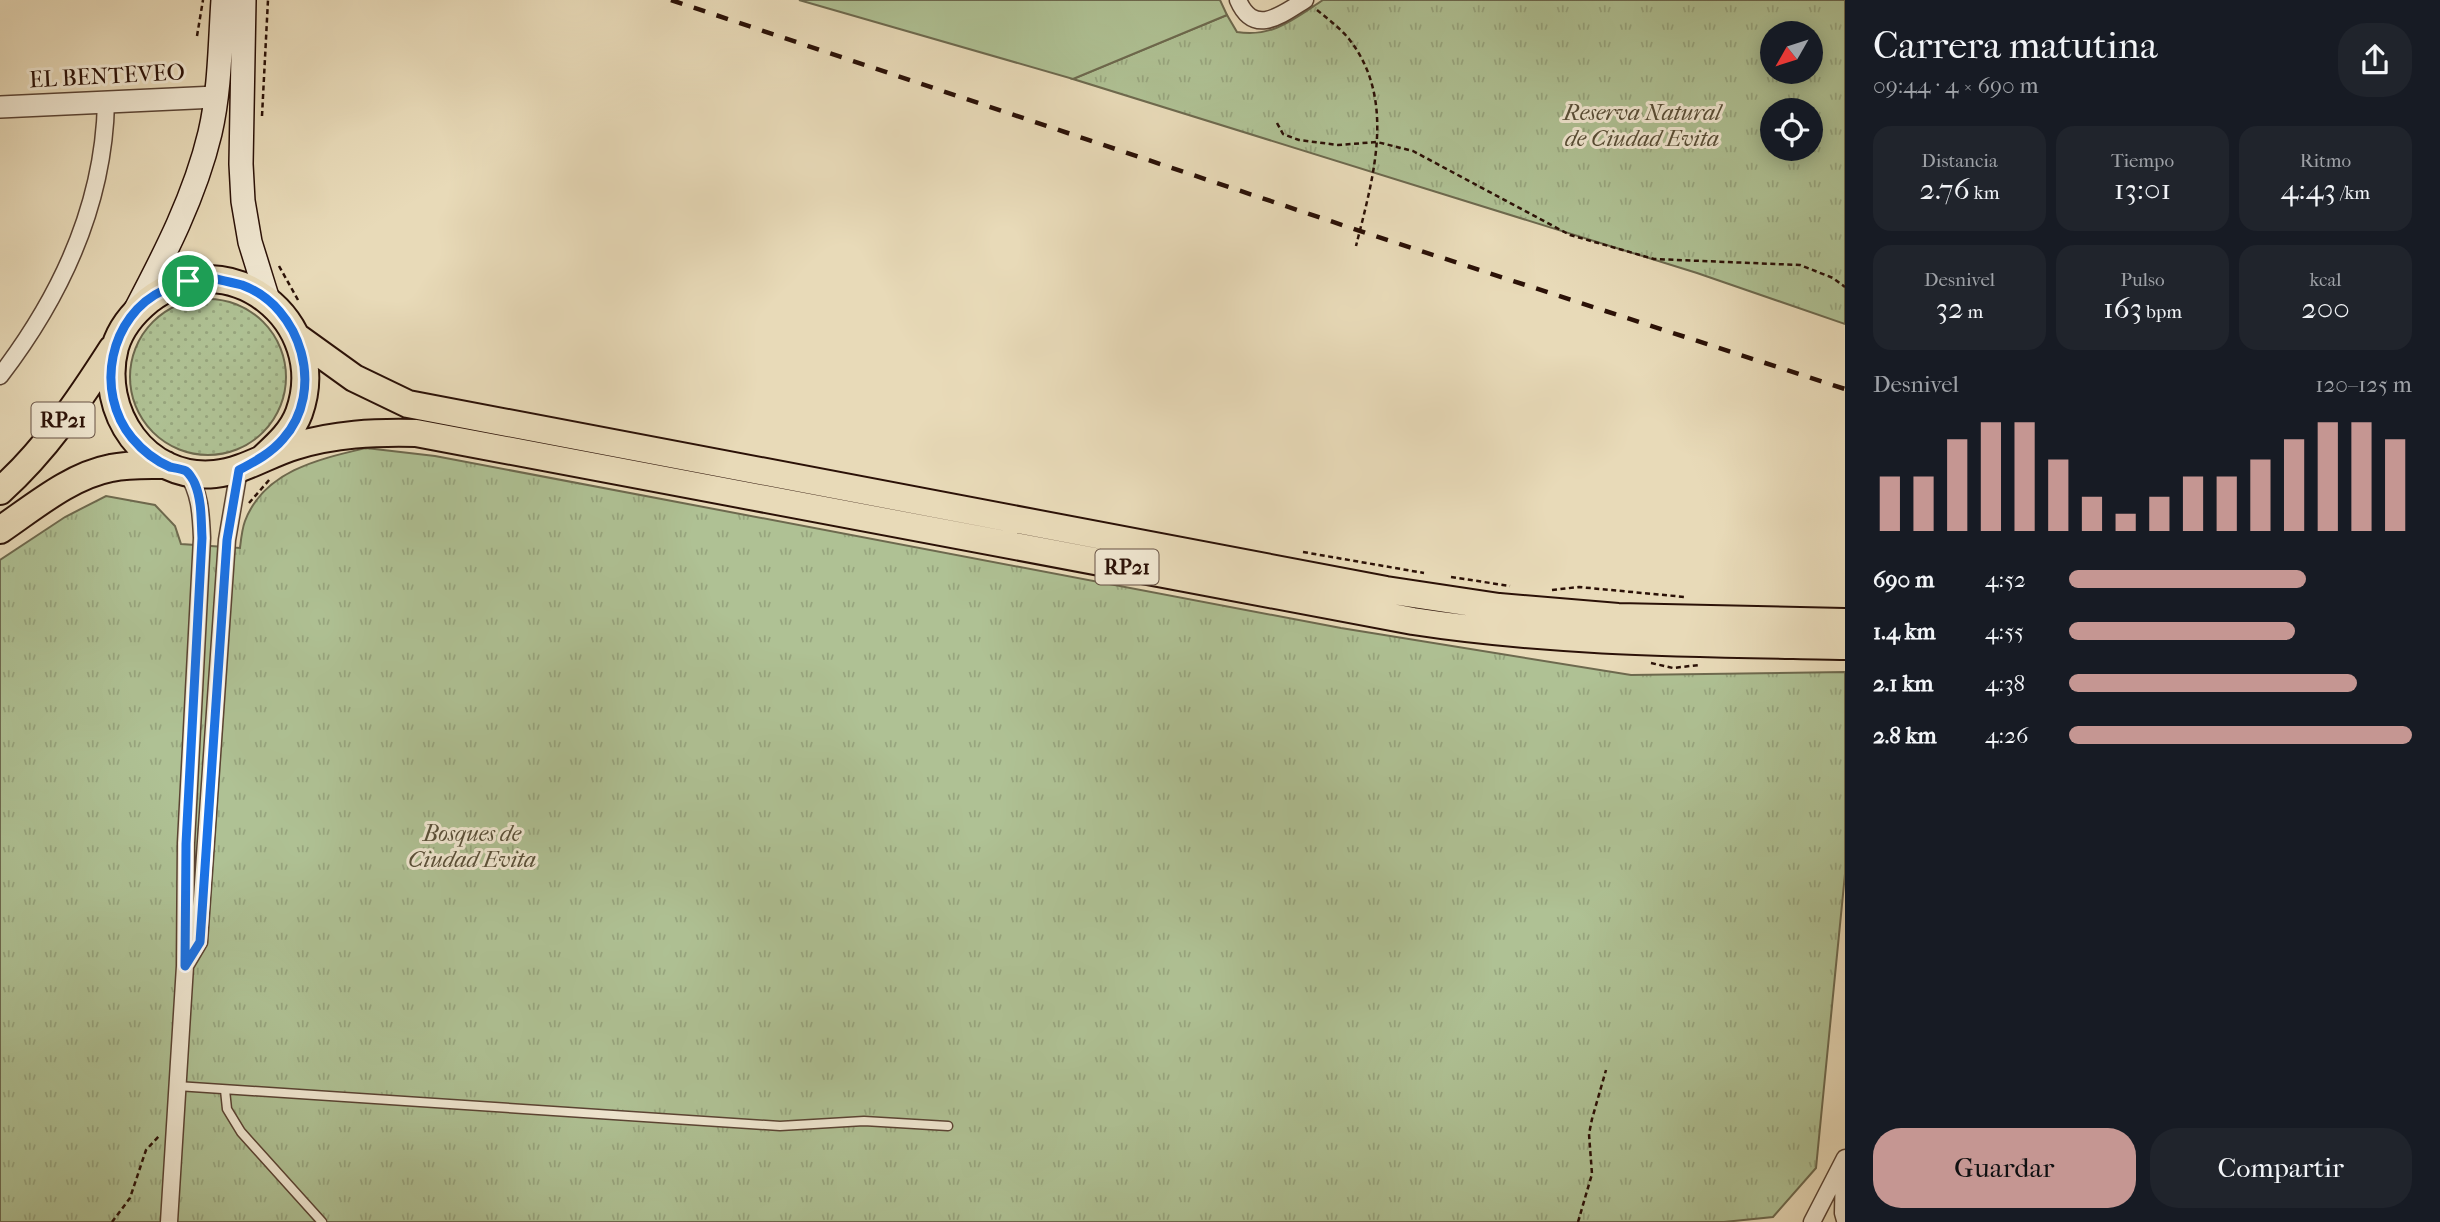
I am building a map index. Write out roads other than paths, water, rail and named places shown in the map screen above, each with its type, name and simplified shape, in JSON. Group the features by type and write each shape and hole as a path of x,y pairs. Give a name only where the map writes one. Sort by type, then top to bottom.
{"main road":[{"path":"135,311 168,248 192,190 210,134 216,97 223,0"},
{"path":"244,0 241,164 243,201 250,242 268,300"},
{"name":"RP21","path":"0,491 45,444 89,384 135,311 161,291 188,281 216,279 244,286 268,300 283,315 297,337 304,360 306,384 299,414 285,438 263,458"},
{"name":"RP21","path":"297,337 354,378 408,404 1372,587 1499,607 1618,617 1845,622"},
{"name":"RP21","path":"117,341 111,361 111,384 117,412 131,437 150,455 176,468"},
{"name":"RP21","path":"0,530 87,475 110,468 176,468 213,474 239,470 293,446 345,434 415,433 1413,621 1582,640 1845,646"}],"street":[{"path":"1239,4 1257,20 1266,21 1309,3"},
{"name":"EL BENTEVEO","path":"0,107 216,97"},
{"path":"0,376 23,346 45,310 67,271 84,230 102,155 106,102"},
{"path":"169,1222 185,966 186,844 202,538 200,503 195,484 176,468"},
{"path":"185,966 200,942 227,540 239,470"},
{"path":"1845,1160 1845,1220"},
{"path":"1812,1222 1845,1160"}],"lane":[{"path":"177,1086 755,1125 863,1121 948,1126"},
{"path":"225,1090 227,1109 241,1132 322,1222"}],"railway":[{"path":"671,0 1372,235 1845,389"}],"park label":[{"name":"Reserva Natural de Ciudad Evita","path":"1642,125"},
{"name":"Bosques de Ciudad Evita","path":"472,846"}]}
